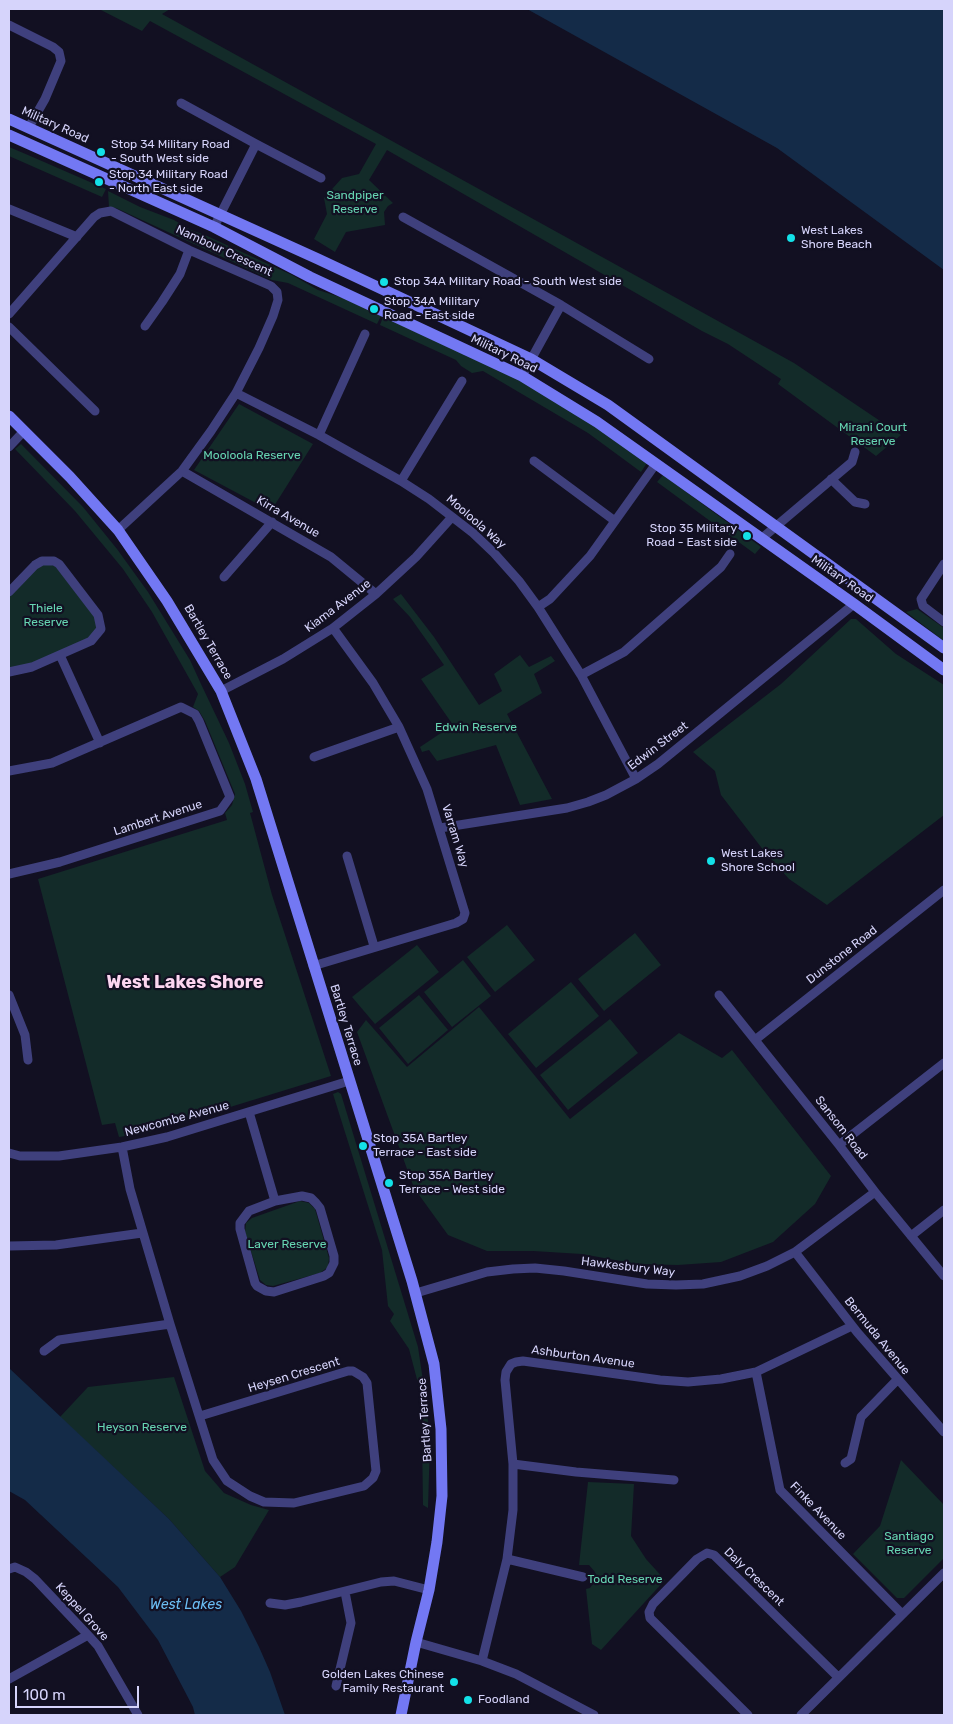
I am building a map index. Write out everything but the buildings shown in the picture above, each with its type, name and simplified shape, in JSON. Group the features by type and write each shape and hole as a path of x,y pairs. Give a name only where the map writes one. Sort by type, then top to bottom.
{"main road":[{"name":"Military Road","path":"9,119 220,214 531,359 608,405 944,648"},
{"name":"Military Road","path":"9,135 214,227 310,277 522,376 597,422 944,670"},
{"name":"Bartley Terrace","path":"9,416 70,477 118,530 168,601 220,691 256,779 416,1293 434,1364 441,1429 442,1496 429,1590 401,1715"}],"street":[{"path":"9,25 53,47 59,52 61,61 45,99 29,128"},
{"path":"181,102 321,178"},
{"path":"214,227 256,144"},
{"path":"9,209 77,237"},
{"name":"Nambour Crescent","path":"9,314 94,217 100,213 111,211 189,250 271,286 277,292 278,300 273,316 236,393 182,471 118,530"},
{"path":"402,217 561,305 649,359"},
{"path":"145,326 180,274 189,250"},
{"path":"522,376 561,305"},
{"path":"9,327 95,411"},
{"path":"319,435 365,334"},
{"path":"401,481 462,381"},
{"name":"Mooloola Way","path":"236,393 319,435 401,481 452,516 494,553 519,581 538,607 581,676 636,779"},
{"path":"9,447 24,431"},
{"path":"761,539 775,525 852,462 855,452"},
{"path":"534,461 616,521"},
{"path":"538,607 550,599 590,556 655,465"},
{"name":"Kirra Avenue","path":"182,471 331,557 376,594"},
{"path":"831,479 854,502 865,504"},
{"name":"Kiama Avenue","path":"220,691 283,659 332,628 376,594 416,557 452,516"},
{"path":"224,577 272,522"},
{"path":"581,676 624,652 721,567 730,554"},
{"path":"9,592 35,565 48,560 59,564 98,615 101,630 91,641 32,667 9,672"},
{"path":"944,564 921,598 923,606 944,622"},
{"name":"Edwin Street","path":"440,828 574,806 606,795 636,779 658,764 854,604"},
{"name":"Varram Way","path":"313,966 374,946 456,923 463,919 465,913 427,789 399,727 374,683 332,628"},
{"path":"60,655 100,743"},
{"name":"Lambert Avenue","path":"9,771 52,763 181,707 189,709 199,721 230,797 220,811 60,862 9,874"},
{"path":"314,756 399,727"},
{"path":"347,856 374,946"},
{"name":"Dunstone Road","path":"755,1040 944,890"},
{"path":"9,995 25,1035 28,1060"},
{"name":"Sansom Road","path":"719,995 944,1276"},
{"path":"839,1145 944,1063"},
{"name":"Newcombe Avenue","path":"9,1153 20,1156 59,1156 122,1147 167,1137 349,1081"},
{"path":"249,1112 275,1201"},
{"name":"Heysen Crescent","path":"122,1147 130,1189 170,1324 213,1460 227,1481 250,1496 264,1502 294,1503 364,1486 373,1478 376,1471 367,1383 363,1377 353,1371 200,1416"},
{"name":"Hawkesbury Way","path":"416,1293 487,1272 521,1269 564,1271 648,1284 676,1286 703,1284 740,1276 767,1266 795,1252 875,1192"},
{"path":"302,1196 311,1198 316,1203 320,1208 334,1256 334,1263 329,1273 324,1276 274,1292 266,1291 255,1283 240,1230 240,1223 249,1211 275,1201 302,1196"},
{"path":"911,1236 944,1210"},
{"path":"9,1246 56,1244 142,1233"},
{"name":"Bermuda Avenue","path":"795,1252 852,1326 944,1432"},
{"path":"44,1351 59,1340 170,1324"},
{"name":"Ashburton Avenue","path":"482,1661 507,1559 512,1510 513,1464 505,1380 506,1372 511,1364 523,1361 660,1380 688,1382 721,1379 756,1372 852,1326"},
{"name":"Finke Avenue","path":"756,1372 780,1490 902,1614"},
{"path":"845,1463 851,1459 861,1417 898,1380"},
{"path":"513,1464 576,1472 674,1480"},
{"name":"Daly Crescent","path":"748,1715 650,1618 649,1612 653,1604 697,1559 707,1553 714,1555 838,1677"},
{"path":"507,1559 584,1577"},
{"name":"Keppel Grove","path":"9,1569 15,1567 35,1579 98,1646 138,1715"},
{"path":"801,1715 902,1614 944,1575"},
{"path":"270,1603 285,1605 381,1582 394,1581 429,1590"},
{"path":"336,1686 351,1623 345,1592"},
{"path":"9,1679 88,1635"},
{"path":"416,1642 482,1661 540,1686 594,1715"}],"green space":[{"path":"99,9 170,9 162,14 794,363 901,435 876,456 778,384 781,379 728,344 702,331 387,150 369,180 393,203 384,212 385,225 346,232 335,252 314,239 327,214 324,198 342,178 359,174 376,144 150,21 142,31"},
{"path":"9,147 106,189 102,197 9,156"},
{"path":"108,191 292,275 318,290 343,298 381,316 377,324 288,283 272,280 116,208 109,207"},
{"path":"383,317 530,384 590,422 647,463 641,472 588,433 483,371 472,373 461,366 456,360 380,325"},
{"name":"Mooloola Reserve","path":"239,404 313,444 271,511 194,470"},
{"path":"21,444 83,507 117,549 148,592 190,660 229,743 245,784 253,812 250,813 272,895 331,1076 149,1132 119,1137 115,1123 102,1125 38,879 227,820 225,813 232,805 235,794 205,721 199,711 193,707 198,694 152,612 123,569 75,511 15,449"},
{"path":"663,475 761,547 755,554 657,482"},
{"name":"Thiele Reserve","path":"49,563 56,567 95,617 98,628 93,636 33,663 9,669 9,596 36,568"},
{"name":"Edwin Reserve","path":"401,594 434,637 479,705 502,691 494,674 520,655 529,667 551,656 555,661 534,674 542,693 507,714 552,799 520,805 496,745 437,761 429,750 422,752 420,747 453,725 421,679 444,665 410,617 393,599"},
{"path":"917,609 944,628 944,641 906,612"},
{"path":"851,619 856,619 896,654 944,685 944,815 827,905 789,879 764,851 721,795 715,771 693,752 781,684"},
{"path":"507,925 535,960 495,992 467,957"},
{"path":"635,933 661,965 604,1011 578,979"},
{"path":"417,945 439,972 375,1024 352,997"},
{"path":"463,960 491,996 452,1027 424,992"},
{"path":"571,982 599,1016 536,1068 508,1034"},
{"path":"419,995 448,1030 408,1064 379,1028"},
{"path":"479,1007 570,1119 679,1033 722,1058 732,1050 831,1176 815,1204 773,1242 721,1262 678,1265 637,1264 582,1254 487,1251 448,1235 414,1188 357,1032 366,1020 407,1067"},
{"path":"610,1019 638,1053 568,1110 540,1075"},
{"path":"338,1092 341,1094 418,1347 430,1441 428,1508 423,1505 422,1436 424,1406 409,1349 390,1321 394,1314 388,1306 382,1250 333,1094"},
{"name":"Laver Reserve","path":"300,1201 309,1203 315,1209 329,1258 328,1267 320,1273 273,1286 266,1285 260,1280 245,1232 246,1223 252,1218"},
{"name":"Heyson Reserve","path":"174,1377 205,1471 224,1493 251,1505 269,1510 235,1567 220,1577 169,1519 60,1417 88,1387"},
{"name":"Santiago Reserve","path":"901,1460 944,1505 944,1558 904,1598 897,1598 853,1554 880,1526"},
{"name":"Todd Reserve","path":"588,1482 634,1484 631,1536 646,1559 665,1580 601,1650 592,1644 586,1589 590,1588 594,1582 595,1572 589,1565 579,1565"}],"water":[{"path":"527,9 944,9 944,270 777,148"},
{"name":"West Lakes","path":"9,1368 169,1519 220,1577 241,1611 259,1647 285,1715 195,1715 193,1707 158,1640 118,1587 25,1500 9,1491"}],"place":[{"name":"Stop 34 Military Road - South West side","path":"101,152"},
{"name":"Stop 34 Military Road - North East side","path":"99,182"},
{"name":"West Lakes Shore Beach","path":"791,238"},
{"name":"Stop 34A Military Road - South West side","path":"384,282"},
{"name":"Stop 34A Military Road - East side","path":"374,309"},
{"name":"Stop 35 Military Road - East side","path":"747,536"},
{"name":"West Lakes Shore School","path":"711,861"},
{"name":"Stop 35A Bartley Terrace - East side","path":"363,1146"},
{"name":"Stop 35A Bartley Terrace - West side","path":"389,1183"},
{"name":"Golden Lakes Chinese Family Restaurant","path":"454,1682"},
{"name":"Foodland","path":"468,1700"}],"district":[{"name":"West Lakes Shore","path":"185,983"}],"park label":[{"name":"Sandpiper Reserve","path":"355,203"},
{"name":"Mirani Court Reserve","path":"873,435"}]}
